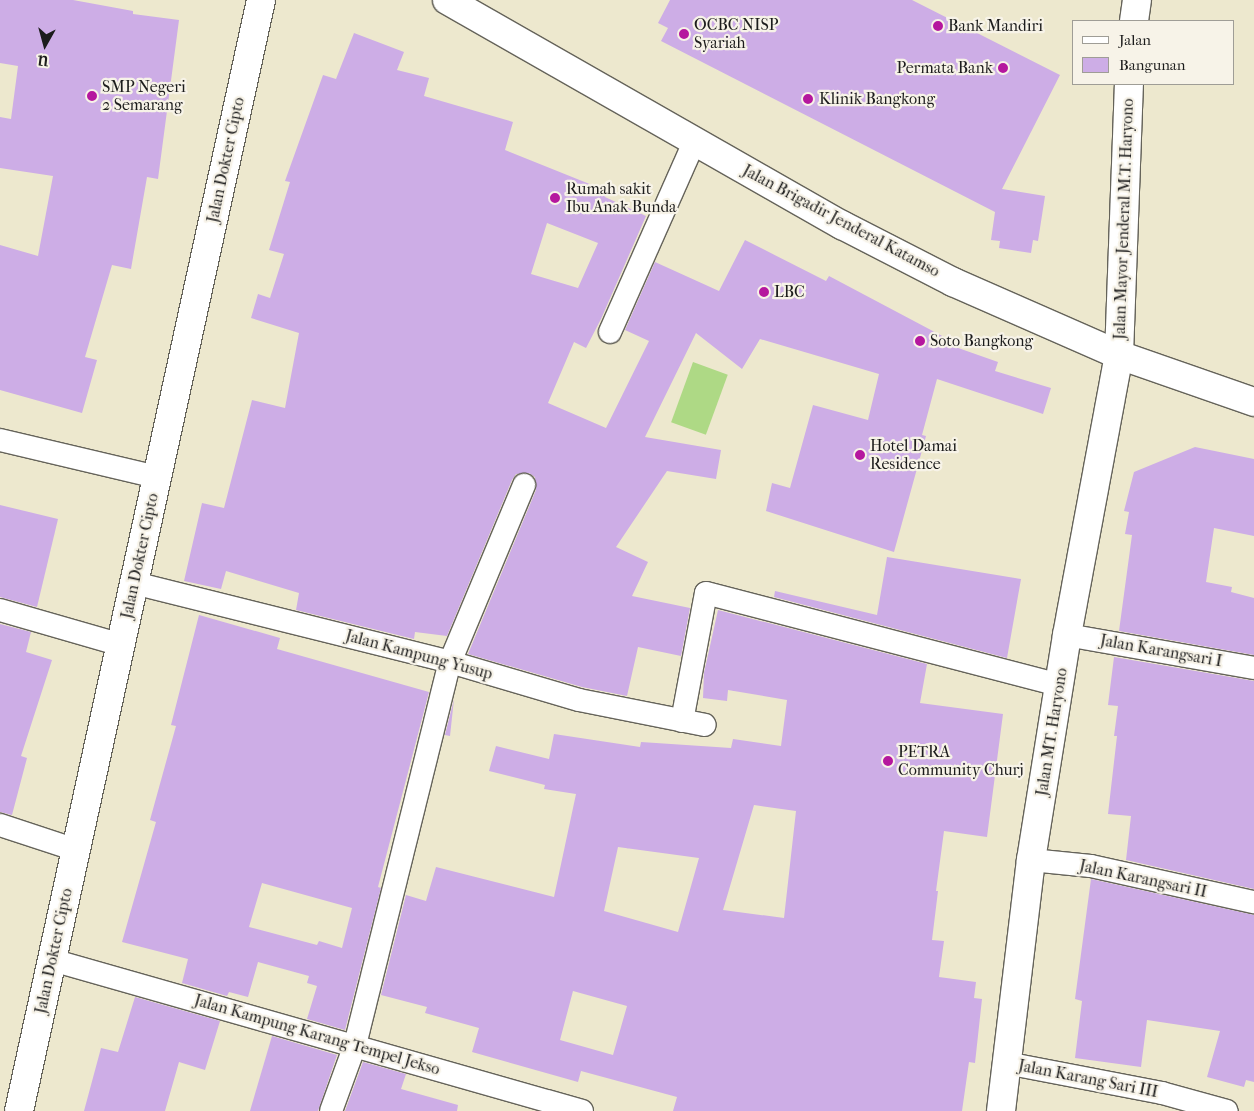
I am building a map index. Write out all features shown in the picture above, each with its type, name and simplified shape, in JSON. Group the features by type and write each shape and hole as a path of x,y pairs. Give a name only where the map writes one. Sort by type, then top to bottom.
{"main road":[{"name":"Jalan Dokter Cipto","path":"19,1111 261,0"},
{"name":"Jalan Brigadir Jenderal Katamso","path":"447,0 842,225 953,282 1119,355 1254,402"},
{"path":"1134,20 1137,0"},
{"name":"Jalan Mayor Jenderal M.T. Haryono","path":"1119,355 1129,85"},
{"name":"Jalan MT. Haryono","path":"1001,1111 1031,860 1067,635 1119,355"}],"street":[{"path":"610,332 694,142"},
{"path":"0,440 158,477"},
{"path":"331,1111 355,1045 450,662 524,485"},
{"name":"Jalan Kampung Yusup","path":"134,583 450,662 579,700 705,725"},
{"path":"682,720 706,594 1059,685"},
{"path":"0,610 121,645"},
{"name":"Jalan Karangsari I","path":"1067,635 1254,668"},
{"path":"0,825 76,850"},
{"name":"Jalan Karangsari II","path":"1031,860 1090,866 1254,902"},
{"name":"Jalan Kampung Karang Tempel Jekso","path":"52,960 582,1111"},
{"name":"Jalan Karang Sari III","path":"1006,1063 1162,1093 1227,1111"}],"green space":[{"path":"693,362 728,375 706,435 671,422"}],"building":[{"name":"SMP Negeri 2 Semarang","path":"0,0 73,0 133,11 133,14 179,20 158,179 147,177 131,269 112,265 85,357 97,360 82,413 0,390 0,245 38,256 53,176 0,168 0,117 11,119 18,66 0,63"},
{"path":"670,0 912,0 1060,75 1002,189 1045,196 1038,241 1033,240 1031,253 999,248 1000,241 991,240 995,212 661,41 668,28 658,23"},
{"path":"354,33 404,52 397,70 429,78 424,96 513,122 505,150 607,191 605,197 646,216 601,319 586,348 574,342 548,403 606,428 649,341 625,330 655,262 719,291 745,240 826,281 829,276 946,338 944,343 998,362 995,371 1051,388 1043,414 937,379 922,435 926,436 894,552 766,511 772,483 790,488 813,405 868,420 879,374 760,339 742,369 696,333 645,437 721,450 716,479 667,471 616,547 648,562 632,596 690,608 681,656 638,647 627,696 582,687 468,654 536,490 535,477 529,473 516,474 512,480 447,636 415,632 414,639 296,610 299,593 226,571 221,589 184,581 202,503 224,508 252,400 285,408 299,333 251,318 258,294 270,298 284,254 269,250 290,182 285,181 323,75 336,79","holes":["547,223 598,243 578,288 531,274"]},
{"path":"1195,447 1254,459 1254,536 1214,528 1206,582 1232,587 1231,592 1254,598 1254,655 1119,631 1132,535 1125,534 1129,512 1124,511 1134,472"},
{"path":"0,505 58,519 37,607 0,597"},
{"path":"887,557 1021,579 1007,658 774,597 775,591 877,615"},
{"path":"718,610 927,664 920,703 1003,714 987,837 944,831 936,891 938,891 932,940 944,941 939,977 976,982 974,998 982,999 975,1063 969,1062 962,1111 673,1111 677,1097 581,1071 578,1082 472,1052 479,1028 425,1013 427,1007 381,995 406,895 426,901 436,867 554,897 576,794 544,789 545,785 489,771 496,746 549,759 554,734 640,747 641,742 731,748 733,739 781,746 787,700 728,690 727,701 703,698 704,673","holes":["754,805 796,811 784,918 723,910","618,847 699,858 678,932 604,911","573,991 627,1006 613,1055 560,1040"]},
{"path":"199,615 280,638 277,649 429,692 378,887 381,888 345,1030 307,1019 317,986 307,983 309,976 258,962 248,997 229,992 227,996 182,983 188,959 122,942 156,822 150,820 176,726 171,725","holes":["262,883 352,908 342,948 319,941 317,945 249,927"]},
{"path":"0,624 31,632 26,652 52,660 21,756 27,758 12,815 0,812"},
{"path":"1114,657 1254,681 1254,889 1126,860 1131,816 1108,814 1117,736 1114,736 1118,706 1108,705"},
{"path":"454,699 450,736 445,735"},
{"path":"1091,879 1254,915 1254,1082 1246,1080 1244,1087 1207,1077 1220,1031 1147,1020 1141,1067 1075,1058 1082,1001 1075,999"},
{"path":"135,997 220,1021 205,1070 179,1062 165,1111 84,1111 101,1048 118,1052"},
{"path":"272,1036 337,1055 318,1111 250,1111"},
{"path":"363,1062 406,1074 401,1089 458,1105 457,1111 345,1111"}],"place":[{"name":"Bank Mandiri","path":"938,26"},
{"name":"OCBC NISP Syariah","path":"684,34"},
{"name":"Permata Bank","path":"1003,68"},
{"name":"SMP Negeri 2 Semarang","path":"92,96"},
{"name":"Klinik Bangkong","path":"808,99"},
{"name":"Rumah sakit Ibu Anak Bunda","path":"555,198"},
{"name":"LBC","path":"764,292"},
{"name":"Soto Bangkong","path":"920,341"},
{"name":"Hotel Damai Residence","path":"860,455"},
{"name":"PETRA Community Churj","path":"888,761"}]}
